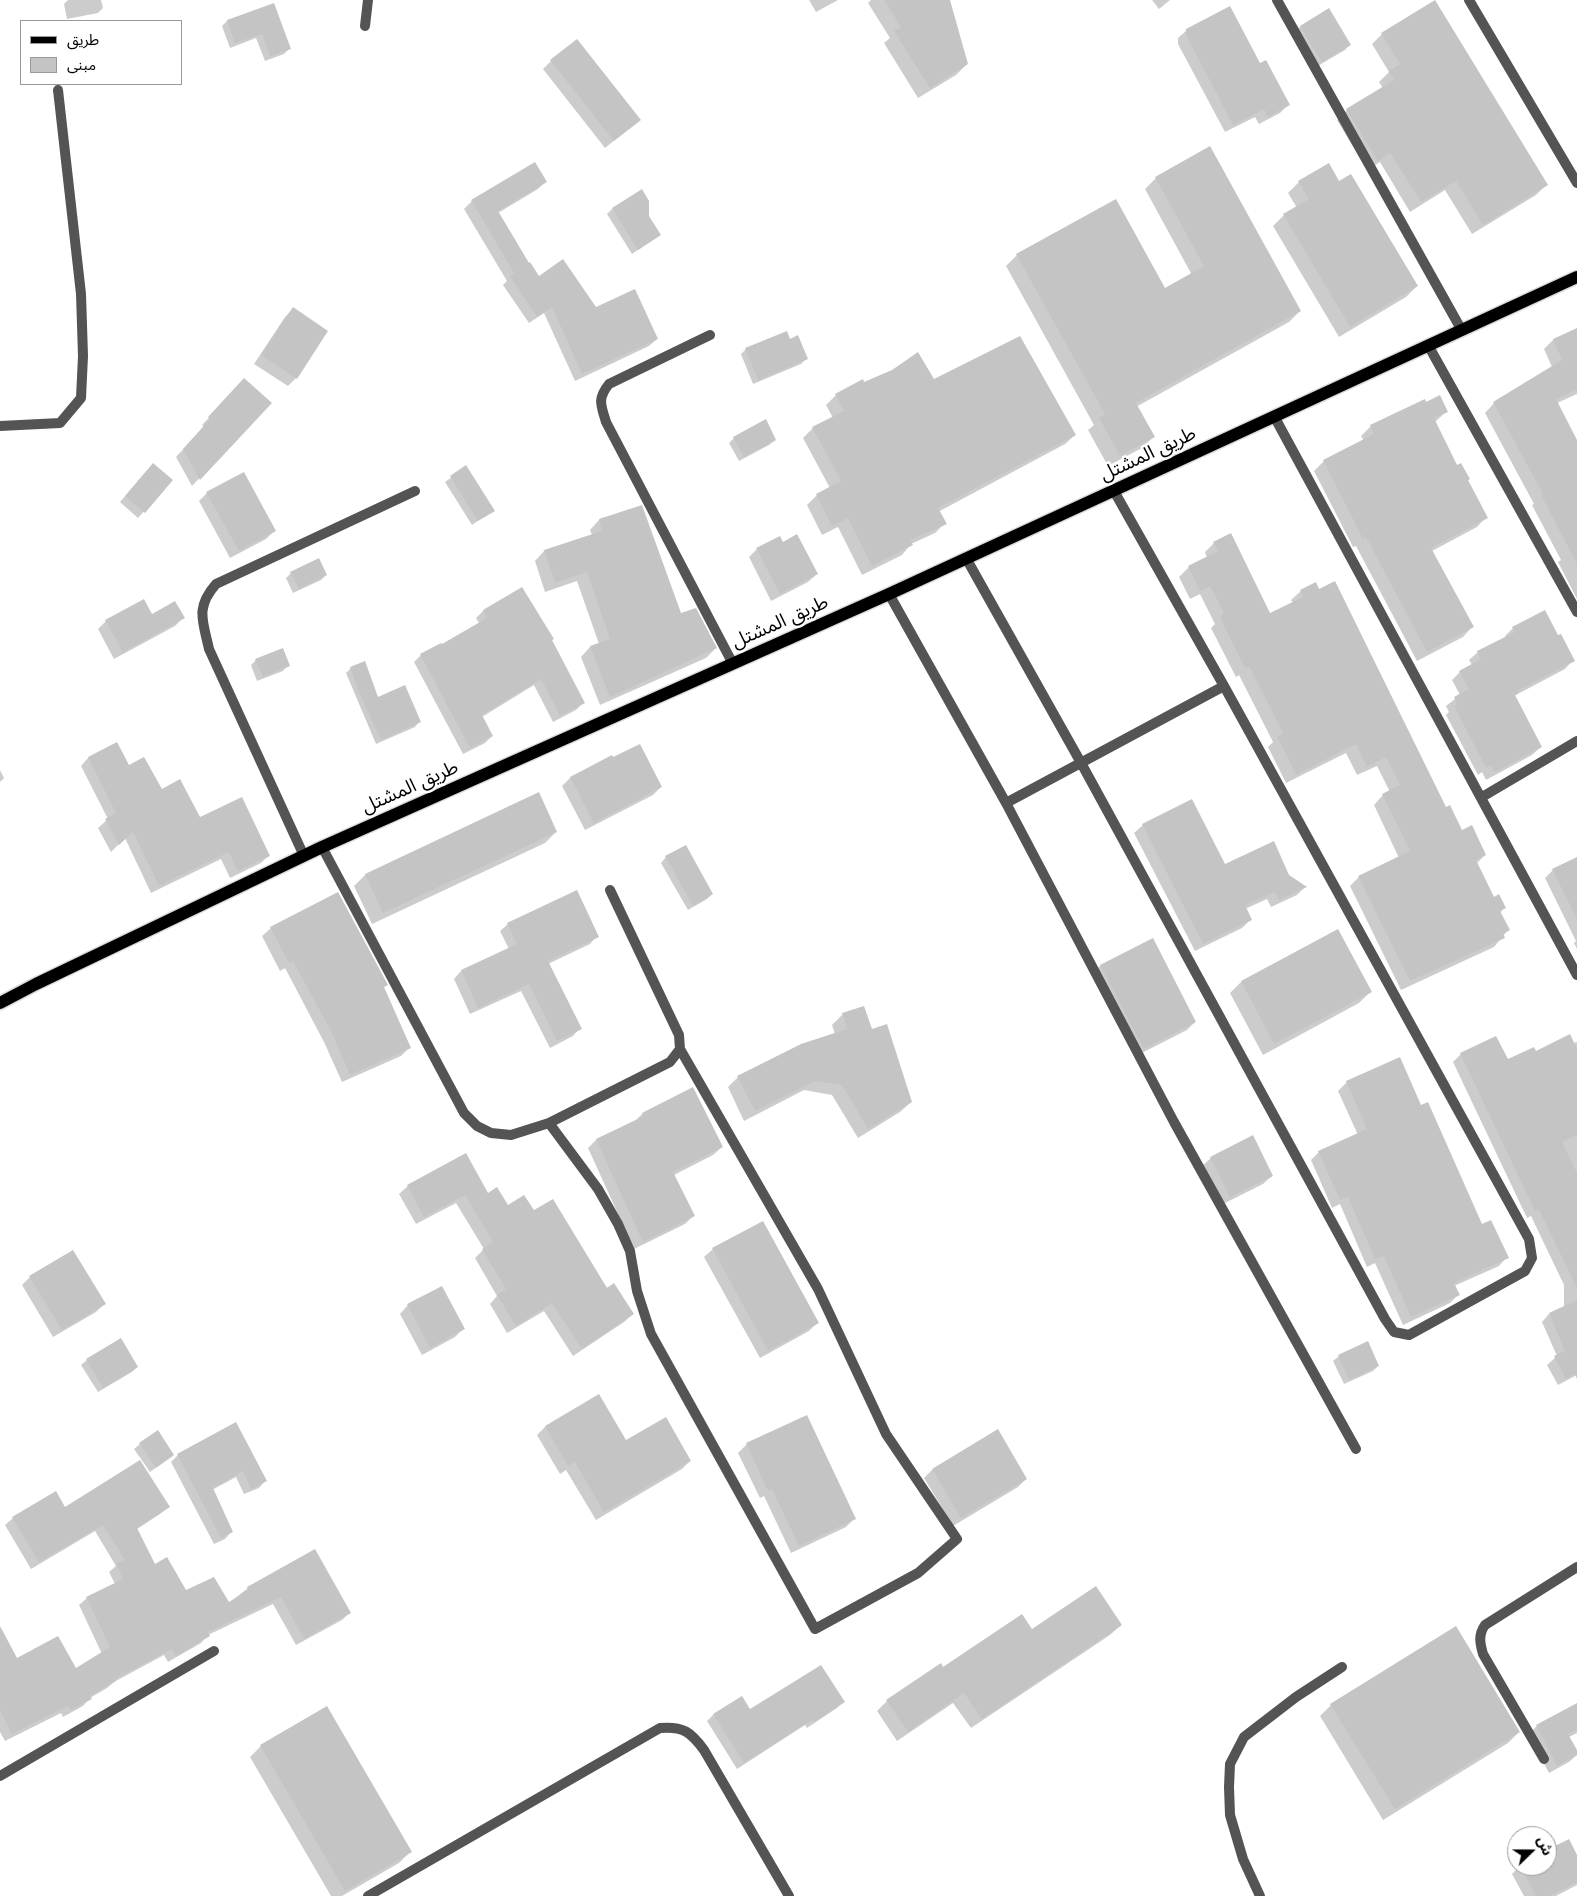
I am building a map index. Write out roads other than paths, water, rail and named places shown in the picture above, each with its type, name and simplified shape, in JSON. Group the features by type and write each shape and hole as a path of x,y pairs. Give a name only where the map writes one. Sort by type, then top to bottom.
{"main road":[{"name":"طريق المشتل","path":"0,1004 36,984 322,847 889,594 1428,344 1577,277"}],"street":[{"path":"365,26 368,0"},
{"path":"1277,0 1461,330"},
{"path":"1469,0 1577,183"},
{"path":"0,426 60,423 81,398 83,356 81,294 58,90"},
{"path":"710,335 609,384 602,393 600,403 606,422 733,664"},
{"path":"1428,344 1577,612"},
{"path":"1274,416 1577,975"},
{"path":"966,558 1385,1319 1394,1332 1409,1335 1524,1271 1532,1258 1529,1239 1114,490"},
{"path":"304,856 209,649 201,613 206,595 216,584 415,491"},
{"path":"889,594 1006,803 1174,1122 1356,1449"},
{"path":"1006,803 1224,686"},
{"path":"1482,797 1577,741"},
{"path":"322,847 464,1113 476,1126 491,1133 511,1135 549,1123 670,1062 680,1049"},
{"path":"549,1123 598,1189 618,1224 630,1251 637,1291 651,1334 815,1629 918,1573 957,1539 886,1434 818,1289 680,1049 680,1036 610,890"},
{"path":"1544,1759 1483,1654 1480,1631 1485,1625 1577,1567"},
{"path":"0,1776 214,1651"},
{"path":"1260,1896 1244,1859 1230,1815 1230,1764 1244,1737 1296,1697 1342,1667"},
{"path":"368,1896 660,1728 674,1727 685,1730 696,1739 704,1750 790,1896"}]}
